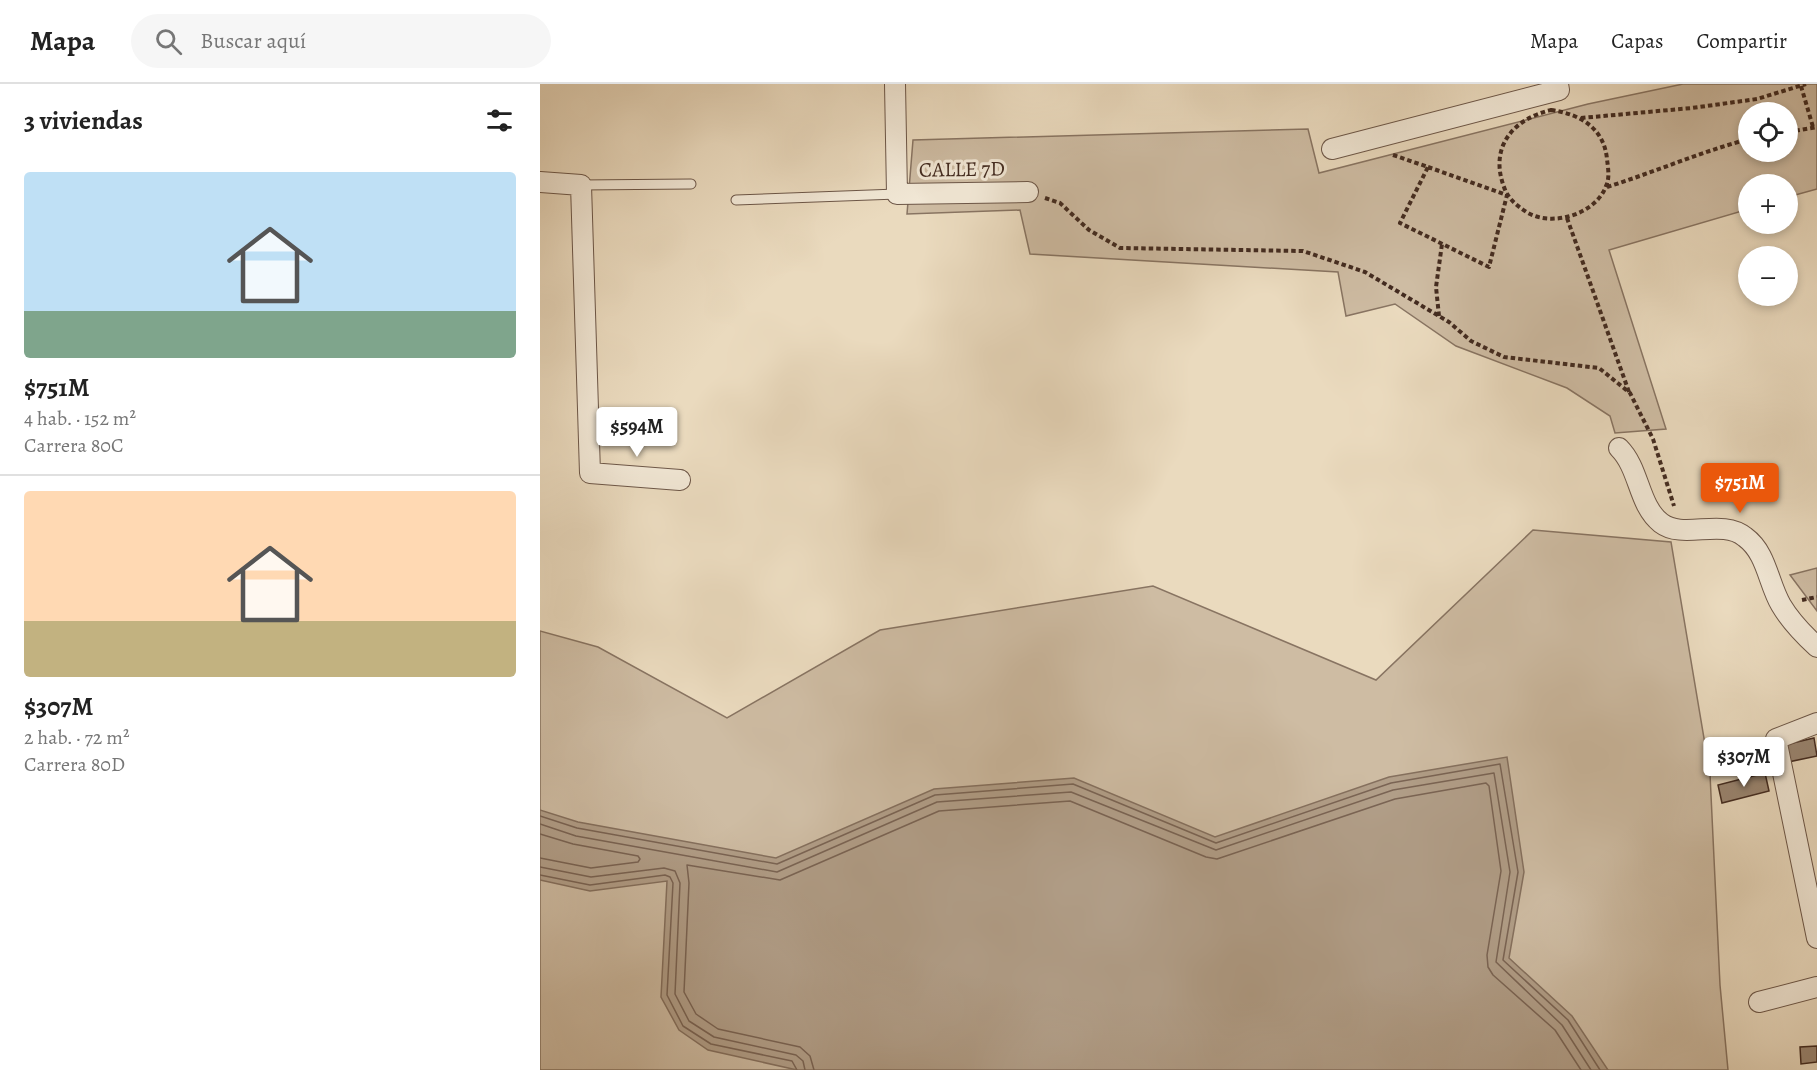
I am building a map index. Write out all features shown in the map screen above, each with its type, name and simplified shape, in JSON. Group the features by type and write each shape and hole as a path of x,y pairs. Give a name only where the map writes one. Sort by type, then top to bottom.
{"street":[{"path":"896,84 897,194"},
{"path":"1332,149 1559,87"},
{"path":"540,182 581,185 590,472 680,480"},
{"name":"CALLE 7D","path":"897,194 1028,192"},
{"path":"1619,448 1628,457 1649,511 1663,525 1681,528 1724,528 1744,535 1758,550 1785,611 1796,627 1817,646"},
{"path":"1817,723 1776,739 1817,938"},
{"path":"1759,1002 1817,987"}],"lane":[{"path":"581,185 691,184"},
{"path":"736,200 897,194"}],"path":[{"path":"1581,118 1692,108 1757,99 1803,85 1815,127 1798,130"},
{"path":"1551,110 1570,112 1581,118 1600,135 1607,150 1609,175 1606,188 1596,201 1567,218 1550,219 1533,216 1507,195 1500,177 1499,158 1505,140 1517,125 1533,114 1551,110"},
{"path":"1606,188 1665,169 1706,151 1738,142"},
{"path":"1428,167 1507,195 1489,267 1400,223 1428,167"},
{"path":"1028,192 1059,202 1089,230 1120,248 1303,250 1365,272 1439,316 1472,341 1504,357 1599,368 1629,393"},
{"path":"1567,218 1629,393 1653,439 1681,528"},
{"path":"1439,316 1436,287 1442,244"}],"shaded area":[{"path":"1683,84 1817,84 1817,189 1798,194 1798,174 1738,174 1738,212 1609,250 1666,429 1615,433 1610,416 1567,388 1456,346 1395,304 1346,316 1338,272 1030,254 1020,210 907,214 913,140 1308,129 1319,173 1588,104"},
{"path":"1533,530 1671,542 1710,774 1720,985 1728,1070 540,1070 540,631 598,647 727,718 880,630 1153,586 1376,680"},
{"path":"1817,568 1817,611 1790,575"}],"water":[{"path":"1507,757 1524,872 1509,958 1572,1016 1608,1070 797,1070 708,1050 679,1030 661,997 667,881 590,891 540,880 540,810 578,822 776,858 934,789 1074,778 1215,837 1389,777"}],"building":[{"path":"1814,738 1817,756 1788,762 1784,745"},
{"path":"1765,773 1769,791 1722,803 1718,785"},
{"path":"1817,1046 1817,1062 1801,1064 1800,1047"}]}
